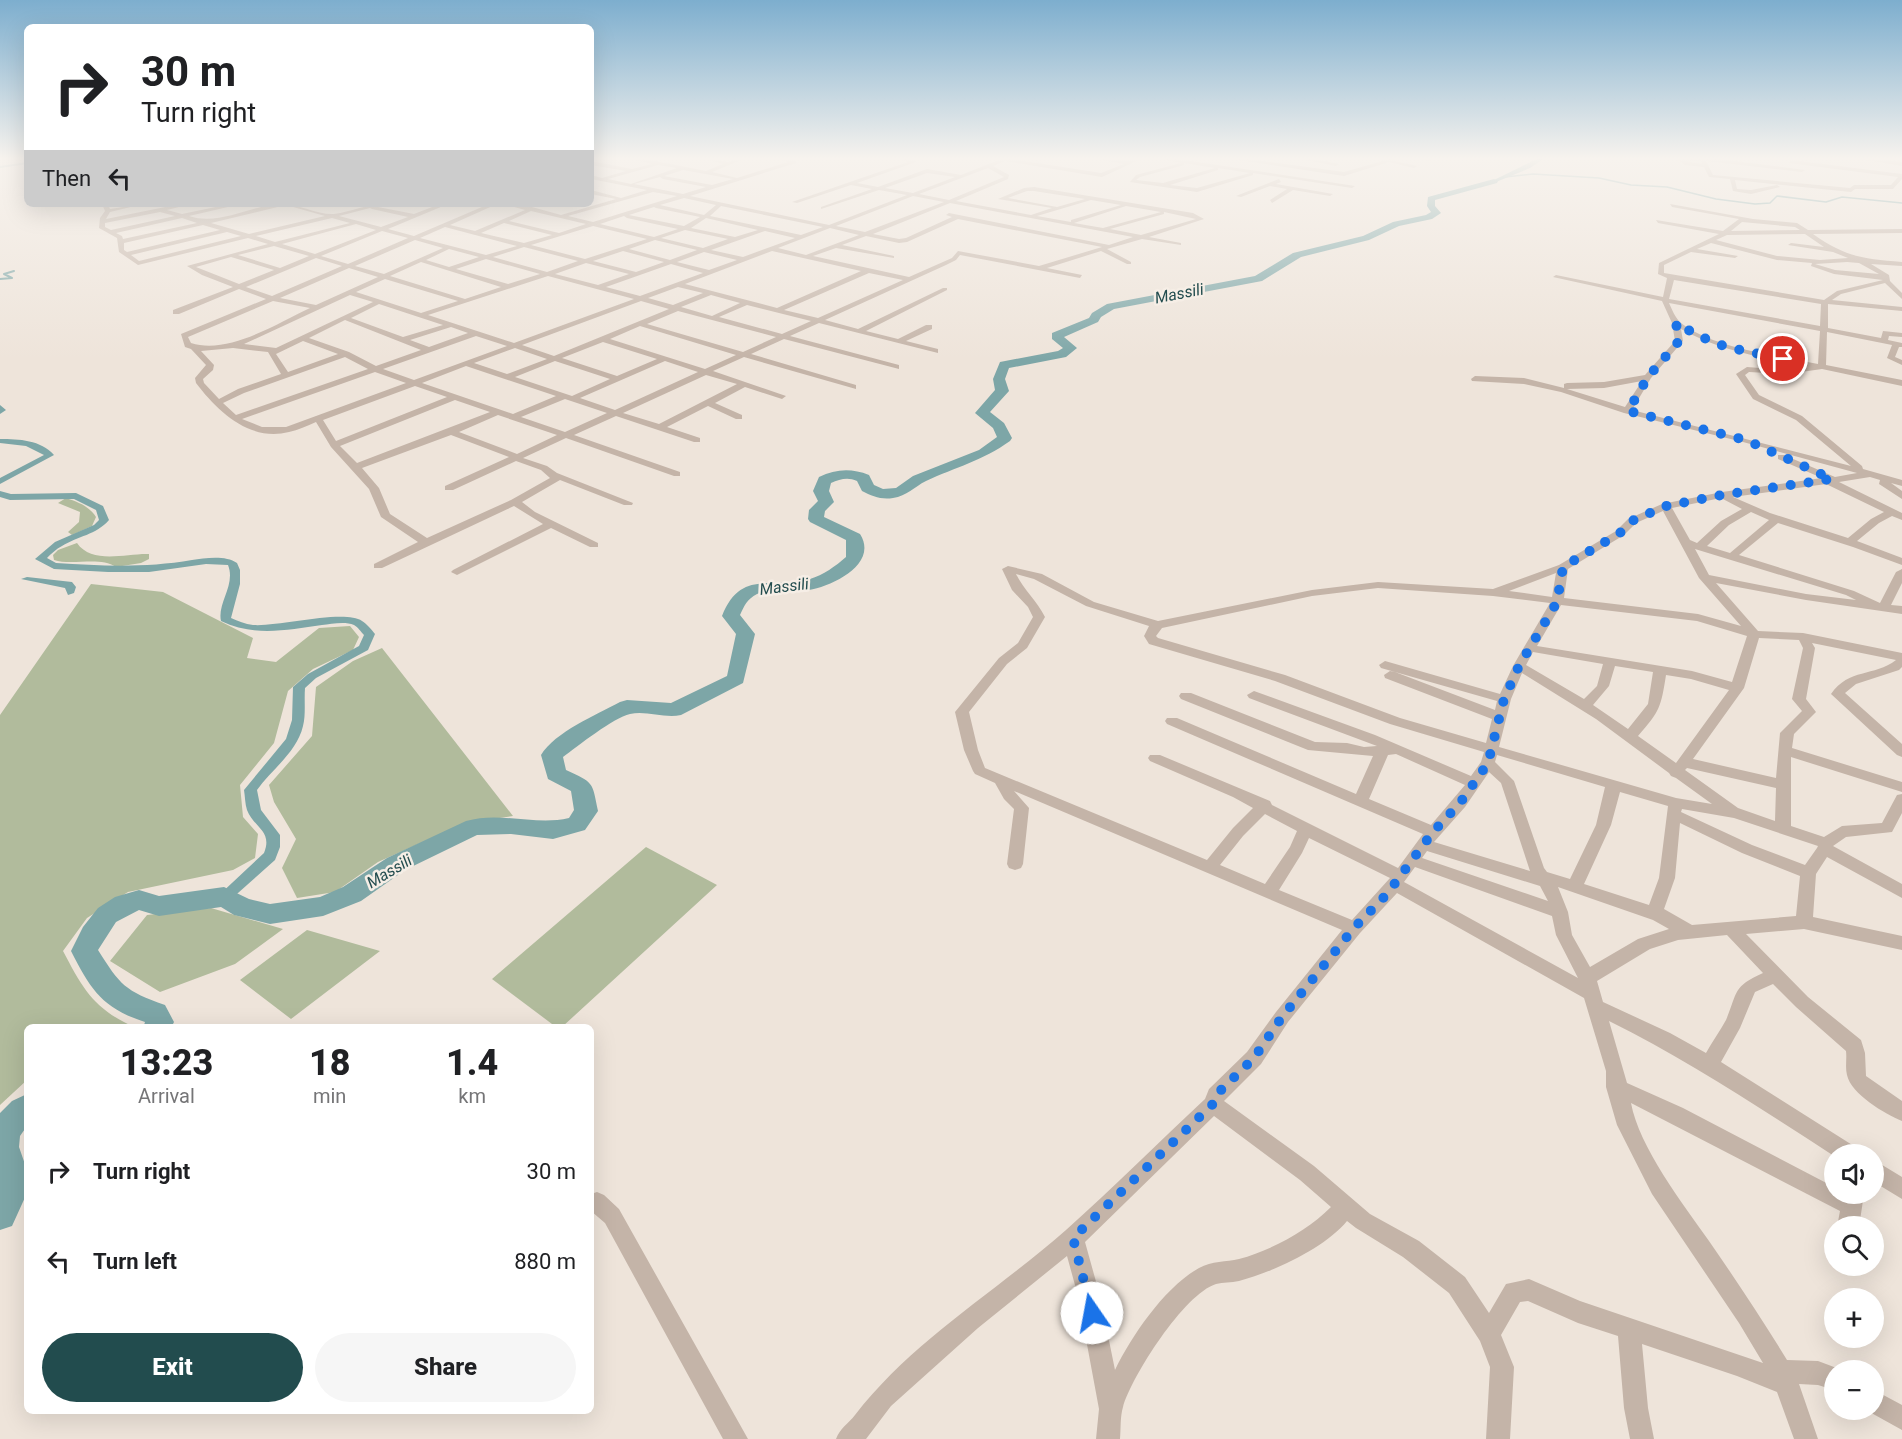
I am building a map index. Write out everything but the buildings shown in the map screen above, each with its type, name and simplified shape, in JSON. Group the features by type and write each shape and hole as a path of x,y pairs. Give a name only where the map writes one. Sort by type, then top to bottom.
{"street":[{"path":"102,225 102,228 120,237 120,248 138,263 294,225"},
{"path":"110,232 141,225"},
{"path":"120,242 196,225"},
{"path":"214,225 462,300"},
{"path":"314,308 271,298 190,267 345,225"},
{"path":"366,225 896,367"},
{"path":"176,312 392,225"},
{"path":"444,225 184,336 188,345 194,347 213,349 233,345 449,247"},
{"path":"445,225 636,274"},
{"path":"475,233 494,225"},
{"path":"521,225 559,235"},
{"path":"448,269 588,225"},
{"path":"596,225 742,259"},
{"path":"672,225 735,239"},
{"path":"422,315 691,225"},
{"path":"748,225 801,237"},
{"path":"825,225 903,241 938,225"},
{"path":"808,256 891,225"},
{"path":"1000,225 1105,248 1129,263"},
{"path":"1085,225 1179,244"},
{"path":"1105,229 1118,225"},
{"path":"1038,268 1180,225"},
{"path":"1680,225 1725,234 1807,230 1902,231"},
{"path":"1705,230 1710,225"},
{"path":"1735,225 1725,234 1661,264 1661,274 1671,278 1825,302 1902,309"},
{"path":"1795,225 1807,230 1834,250 1863,262 1889,279 1901,295"},
{"path":"194,347 210,365 210,368 199,378 200,383 235,418 253,430 271,432 287,430 468,364 829,226"},
{"path":"920,226 931,228"},
{"path":"126,254 229,229"},
{"path":"597,288 765,229"},
{"path":"318,232 328,236"},
{"path":"338,239 348,243"},
{"path":"1708,240 1766,256 1800,260 1902,264"},
{"path":"184,241 207,247"},
{"path":"1791,245 1834,250"},
{"path":"837,246 892,257"},
{"path":"623,249 708,272"},
{"path":"772,249 907,279"},
{"path":"1688,250 1735,255"},
{"path":"449,488 618,413 816,320 949,262 958,253 1080,276"},
{"path":"230,255 279,270"},
{"path":"420,260 507,286"},
{"path":"1800,260 1834,272 1889,279"},
{"path":"778,310 868,270"},
{"path":"1556,278 1665,302 1825,328 1884,341 1899,345 1891,358 1902,363"},
{"path":"1628,411 1648,377 1679,341 1676,323 1665,302 1671,278"},
{"path":"1822,367 1825,302 1830,296 1842,291 1889,279"},
{"path":"676,284 935,351"},
{"path":"859,331 945,289"},
{"path":"348,292 618,379"},
{"path":"508,377 710,293"},
{"path":"285,374 272,355 276,350 379,302"},
{"path":"712,319 722,312 745,303"},
{"path":"345,318 429,350"},
{"path":"1676,323 1726,347 1902,383"},
{"path":"640,324 853,387"},
{"path":"402,340 451,325"},
{"path":"898,342 929,327"},
{"path":"235,418 476,333"},
{"path":"1884,341 1886,333 1902,335"},
{"path":"306,337 307,340 346,354 375,369 677,474"},
{"path":"603,339 782,396"},
{"path":"233,345 276,350"},
{"path":"219,402 285,374 346,354"},
{"path":"514,416 618,379 663,359"},
{"path":"468,364 697,440"},
{"path":"1822,367 1787,372 1747,369 1740,374 1756,397 1800,418 1870,474 1902,496"},
{"path":"1546,386 1604,385 1648,377"},
{"path":"1474,379 1504,379 1546,386 1628,411 1746,440 1902,483"},
{"path":"659,428 744,384"},
{"path":"334,445 456,396"},
{"path":"708,403 739,417"},
{"path":"356,467 451,432 500,411"},
{"path":"319,420 322,429 334,445 356,467 380,497 385,515 426,542"},
{"path":"451,432 628,503"},
{"path":"1746,440 1897,515"},
{"path":"1493,593 1563,567 1620,533 1632,521 1666,506 1722,495 1870,474 1902,473"},
{"path":"378,566 515,502 542,488 557,476"},
{"path":"1722,495 1775,520 1849,542 1902,562"},
{"path":"515,502 523,510 594,545"},
{"path":"1666,506 1705,578 1754,634"},
{"path":"1699,547 1725,523 1749,509"},
{"path":"1849,542 1875,521 1897,515"},
{"path":"1731,557 1775,520"},
{"path":"457,572 551,524"},
{"path":"1684,542 1850,593 1881,606"},
{"path":"848,1439 861,1427 883,1398 970,1320 1073,1238 1213,1104 1216,1095 1254,1058 1282,1017 1354,928 1397,880 1428,838 1460,803 1474,783 1490,757 1504,699 1519,666 1557,602 1563,567"},
{"path":"1158,625 1090,604 1038,576 1008,569 1018,590 1033,604 1039,617 1023,645 1003,661 962,712 975,765 980,771 1002,783 1354,928"},
{"path":"1881,606 1902,572"},
{"path":"1705,578 1806,597 1902,610"},
{"path":"1808,873 1747,849 1675,809 1613,785 1490,757 1280,678 1153,641 1150,636 1152,630 1158,625 1312,593 1378,585 1493,593 1698,618 1754,634 1803,637 1902,659 1896,668 1844,684 1838,694 1902,752"},
{"path":"1680,767 1737,688 1754,634"},
{"path":"1783,829 1784,750 1787,733 1809,712 1799,699 1809,648 1803,637"},
{"path":"1529,648 1692,675 1737,688"},
{"path":"1586,705 1607,681 1609,661"},
{"path":"1519,666 1586,705 1680,767 1735,813"},
{"path":"1500,717 1386,670 1504,699"},
{"path":"1630,736 1648,716 1654,704 1660,670"},
{"path":"1254,695 1388,751 1474,783"},
{"path":"1186,696 1313,747 1388,751"},
{"path":"1173,721 1360,802 1428,838 1541,878 1656,914 1694,933"},
{"path":"1784,750 1902,787"},
{"path":"1360,802 1388,751"},
{"path":"1490,757 1507,780 1541,878 1554,896 1560,912 1564,935 1592,993 1615,1071 1616,1087 1624,1119 1659,1187 1747,1316 1784,1378 1806,1439"},
{"path":"1155,758 1264,805 1397,880 1592,993 1833,1144"},
{"path":"1680,767 1784,785"},
{"path":"1002,783 1009,795 1022,808 1015,864"},
{"path":"1575,887 1588,854 1604,826 1612,802 1613,785"},
{"path":"1804,922 1808,873 1825,846 1842,832 1894,829 1902,799"},
{"path":"1209,868 1238,832 1264,805"},
{"path":"1675,809 1735,813 1783,829 1825,846 1902,892"},
{"path":"1656,914 1655,911 1667,878 1675,809"},
{"path":"1268,893 1297,849 1305,829"},
{"path":"1412,860 1560,912"},
{"path":"1592,993 1644,944 1678,933 1804,922 1902,943"},
{"path":"1732,930 1802,1002 1854,1046 1856,1076 1862,1086 1902,1112"},
{"path":"1709,1065 1734,1022 1741,1000 1749,987 1776,975"},
{"path":"1616,1087 1695,1123 1791,1177 1824,1189"},
{"path":"1213,1104 1307,1173 1363,1221 1411,1249 1457,1285 1489,1334 1502,1367 1498,1439"},
{"path":"1884,1177 1902,1189"},
{"path":"597,1202 612,1216 736,1439"},
{"path":"1110,1408 1149,1334 1185,1292 1206,1276 1237,1270 1304,1242 1331,1224 1342,1213 1344,1205"},
{"path":"1073,1238 1089,1296 1110,1408 1108,1439"},
{"path":"1489,1334 1514,1292 1528,1290 1578,1312 1629,1330 1784,1378 1818,1373 1824,1375"},
{"path":"1629,1330 1636,1408 1642,1439"},
{"path":"1884,1408 1902,1418"}],"green space":[{"path":"66,498 83,505 93,513 96,517 92,526 72,535 68,532 79,522 80,512 58,503"},
{"path":"77,543 91,554 110,556 149,554 149,559 141,563 116,567 102,562 54,560 53,555 58,550"},
{"path":"91,584 163,592 253,638 247,658 276,662 319,628 350,626 359,637 353,650 313,669 288,691 274,743 240,785 243,817 258,834 255,858 233,870 128,892 87,918 63,951 84,987 99,1005 128,1024 24,1024 24,1083 0,1105 0,715"},
{"path":"382,648 513,816 465,823 378,862 335,892 297,898 282,868 296,839 274,802 269,785 312,736 316,687 353,661"},
{"path":"646,847 717,885 565,1024 552,1024 492,979"},
{"path":"211,908 283,929 235,964 160,992 110,961 147,915"},
{"path":"307,930 380,951 291,1019 240,980"}],"water":[{"path":"27,577 72,582 76,587 74,593 68,595 65,588 21,579"}],"waterway":[{"name":"Massili","path":"159,1024 155,1013 127,1003 111,992 84,951 92,934 107,915 124,904 139,900 159,906 224,897 243,908 270,914 323,906 352,894 396,864 474,827 511,826 553,830 577,824 586,811 582,787 556,774 552,755 580,733 627,707 674,710 736,679 746,634 731,616 742,596 761,588 819,582 845,567 855,558 854,538 816,519 817,510 826,502 821,491 824,480 849,474 864,478 867,488 880,494 902,491 918,479 984,453 1005,438 999,426 982,413 1002,391 999,379 1004,365 1062,354 1071,348 1056,336 1094,320 1096,315 1111,306 1258,279 1297,255 1366,238 1394,225"},
{"path":"0,279 12,278 4,274 14,271"},
{"path":"0,407 2,410 0,412"},
{"path":"0,441 33,445 50,455 0,481"},
{"path":"0,494 10,497 76,496 100,508 104,520 97,527 58,544 40,559 54,566 135,570 223,561 232,563 236,577 225,619 252,628 274,628 338,620 357,622 370,634 364,648 312,676 299,687 298,720 292,739 282,754 250,790 254,810 273,835 274,841 270,856 224,897"},
{"name":"Massili","path":"0,1214 10,1198 13,1184 11,1171 3,1151 4,1135 13,1119 24,1110"}],"route":[{"path":"1092,1313 1073,1238 1213,1104 1216,1095 1254,1058 1282,1017 1309,987 1354,928 1387,894 1433,832 1460,803 1488,763 1504,699 1519,666 1557,602 1563,567 1620,533 1632,521 1666,506 1722,495 1832,479 1746,440 1628,411 1648,377 1679,341 1676,323 1726,347 1783,359"}]}
